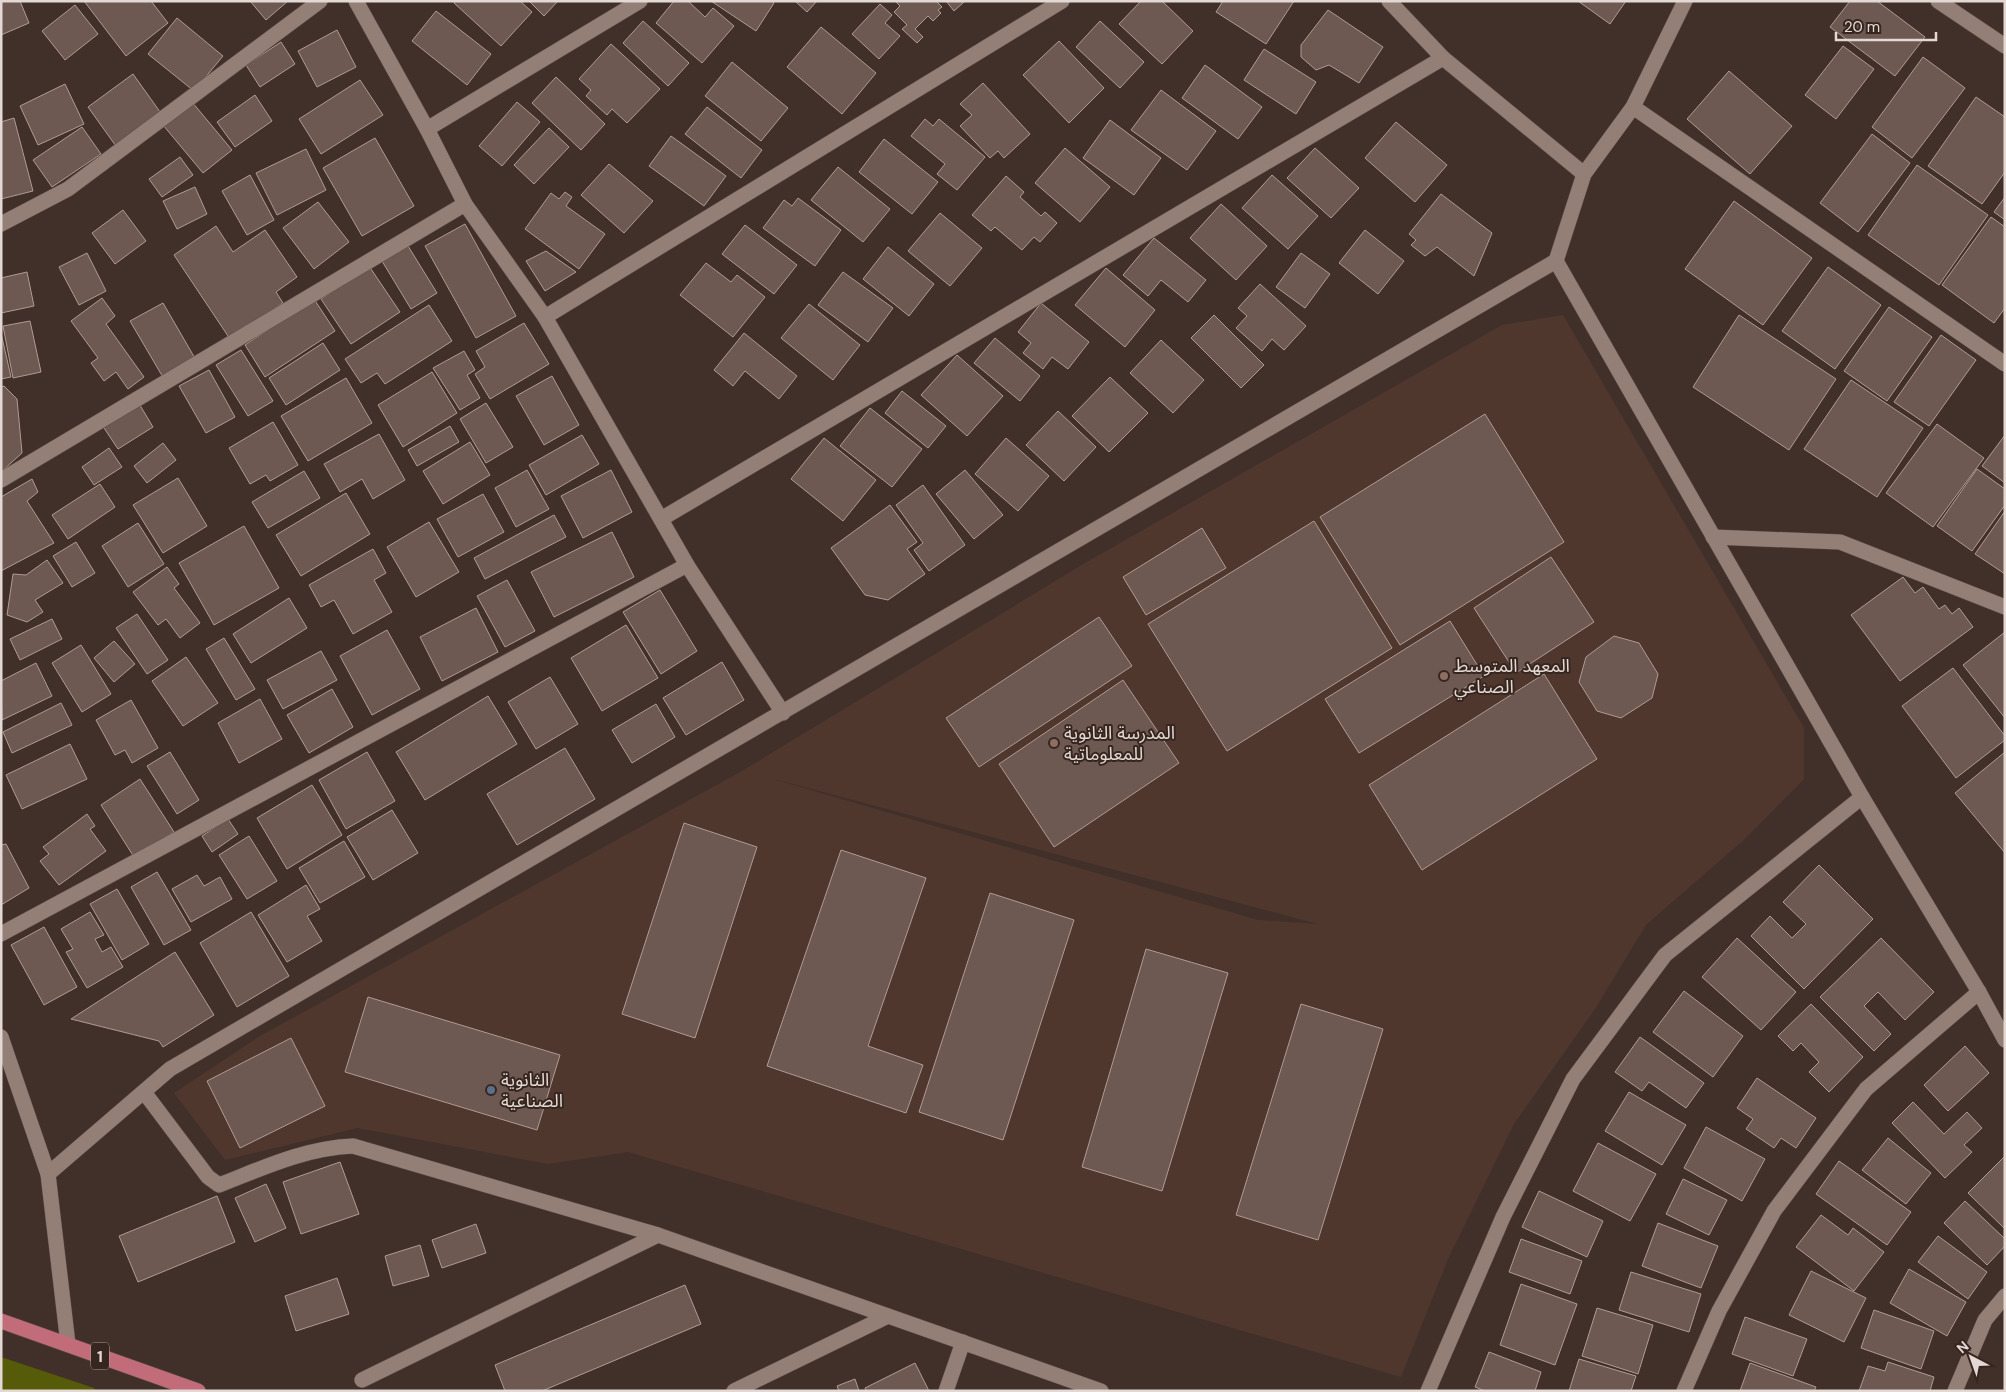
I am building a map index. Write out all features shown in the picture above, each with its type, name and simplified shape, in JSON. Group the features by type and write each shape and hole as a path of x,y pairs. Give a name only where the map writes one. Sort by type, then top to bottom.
{"main road":[{"name":"1","path":"1,1321 198,1391"}],"street":[{"path":"1,224 68,189 320,1"},
{"path":"356,1 427,129 465,204 546,318 687,565 783,713"},
{"path":"427,129 640,1"},
{"path":"546,318 1062,1"},
{"path":"1388,1 1443,58 1584,174"},
{"path":"48,1174 170,1069 1556,261 1584,174 1633,107 1685,1"},
{"path":"1938,1 2005,46"},
{"path":"661,519 1443,58"},
{"path":"1633,107 2005,364"},
{"path":"1,480 465,204"},
{"path":"1556,261 1862,797 1980,992 2005,1040"},
{"path":"1713,537 1840,542 2005,607"},
{"path":"1,934 687,565"},
{"path":"1428,1391 1502,1217 1572,1079 1665,955 1862,797"},
{"path":"1684,1391 1718,1311 1774,1211 1866,1089 1980,992"},
{"path":"1,1037 48,1174 68,1344"},
{"path":"144,1092 208,1177 219,1185 306,1152 353,1146 658,1235 1101,1391"},
{"path":"362,1380 658,1235"},
{"path":"1955,1391 1985,1320 2005,1296"},
{"path":"734,1391 888,1316"},
{"path":"946,1391 963,1342"}],"shaded area":[{"path":"1563,315 1804,728 1804,779 1746,838 1646,925 1595,1009 1514,1124 1448,1259 1401,1377 628,1152 548,1164 358,1128 225,1160 174,1093 260,1036 742,771 1085,563 1502,325","holes":["773,779 1318,924 1258,920"]},
{"path":"1,1357 94,1388 96,1391 1,1391"}],"building":[{"path":"1,1 20,1 29,23 1,35"},
{"path":"84,1 151,1 168,23 126,56"},
{"path":"250,1 288,1 266,20"},
{"path":"455,1 520,1 532,12 501,46 454,3"},
{"path":"529,1 558,1 544,16"},
{"path":"674,1 688,1 705,17 713,8 734,26 702,63 656,23"},
{"path":"711,1 772,1 774,3 756,31"},
{"path":"795,1 817,1 807,12"},
{"path":"895,1 936,1 942,7 938,10 941,13 933,21 928,16 915,29 923,37 917,43 902,29 907,25 894,12 900,6"},
{"path":"946,1 965,1 954,11"},
{"path":"1141,1 1162,1 1193,31 1162,64 1119,24"},
{"path":"1223,1 1294,1 1266,44 1216,12"},
{"path":"1578,1 1626,1 1610,24"},
{"path":"1850,1 1877,1 1925,37 1895,76 1830,27"},
{"path":"880,4 892,15 885,23 900,36 879,59 852,34"},
{"path":"75,5 98,34 65,60 42,31"},
{"path":"1328,10 1383,47 1359,83 1329,65 1316,70 1301,57 1301,45"},
{"path":"436,11 491,54 467,85 412,41"},
{"path":"177,18 223,56 194,91 148,54"},
{"path":"643,21 689,63 668,86 623,43"},
{"path":"1100,21 1144,62 1120,88 1076,47"},
{"path":"821,27 876,73 842,114 787,67"},
{"path":"337,30 356,67 317,87 298,51"},
{"path":"1059,41 1104,88 1069,123 1023,75"},
{"path":"281,42 295,64 260,87 246,65"},
{"path":"611,44 660,89 627,123 612,109 607,115 586,96 591,90 579,79"},
{"path":"1843,46 1874,69 1836,119 1805,95"},
{"path":"1264,49 1316,82 1296,114 1244,80"},
{"path":"1923,57 1965,88 1912,158 1872,127"},
{"path":"732,62 788,108 761,141 705,96"},
{"path":"1205,65 1262,107 1238,139 1182,98"},
{"path":"1729,71 1792,126 1750,174 1687,119"},
{"path":"133,74 163,116 118,149 88,107"},
{"path":"556,77 605,124 581,150 532,103"},
{"path":"360,80 383,115 321,154 299,119"},
{"path":"983,83 1030,134 1004,158 998,151 990,158 960,126 972,115 960,104"},
{"path":"65,84 84,124 38,145 20,106"},
{"path":"1161,90 1216,131 1187,170 1131,130"},
{"path":"255,95 272,121 235,147 217,122"},
{"path":"1976,97 2005,117 2005,172 1982,204 1928,166"},
{"path":"192,102 232,150 203,173 163,125"},
{"path":"517,102 540,122 502,166 479,146"},
{"path":"707,107 762,150 741,178 685,134"},
{"path":"14,118 33,191 1,199 1,122"},
{"path":"925,119 933,126 939,119 985,157 957,190 937,174 945,164 911,136"},
{"path":"1110,120 1161,158 1134,195 1083,158"},
{"path":"1396,122 1447,165 1415,202 1365,158"},
{"path":"82,127 101,154 52,187 33,160"},
{"path":"549,128 569,147 534,184 514,165"},
{"path":"1872,134 1910,163 1858,232 1820,203"},
{"path":"671,136 726,176 704,206 649,166"},
{"path":"375,138 414,206 362,236 323,168"},
{"path":"884,139 938,182 912,214 859,172"},
{"path":"1065,148 1110,187 1080,222 1035,183"},
{"path":"1315,148 1359,188 1331,218 1287,178"},
{"path":"306,149 326,190 277,215 256,173"},
{"path":"180,157 193,175 162,197 149,179"},
{"path":"609,164 653,201 624,233 581,195"},
{"path":"1917,165 1988,215 1939,285 1868,235"},
{"path":"838,167 890,209 863,242 811,200"},
{"path":"250,175 274,220 247,235 222,191"},
{"path":"1272,175 1318,216 1288,249 1242,208"},
{"path":"1006,176 1024,192 1020,197 1041,216 1045,212 1057,223 1040,242 1034,237 1022,250 995,227 991,231 972,215"},
{"path":"195,187 207,214 177,229 163,201"},
{"path":"565,192 572,197 566,206 605,234 579,269 525,229 551,193 559,199"},
{"path":"1441,194 1492,233 1474,276 1437,247 1425,256 1411,245 1416,240 1409,234"},
{"path":"2005,197 2005,220 1994,212"},
{"path":"798,198 841,230 815,266 763,228 784,200 792,206"},
{"path":"1734,201 1812,258 1763,325 1685,269"},
{"path":"318,202 349,242 314,269 283,228"},
{"path":"1221,204 1267,246 1236,280 1190,238"},
{"path":"123,210 146,241 115,264 92,233"},
{"path":"940,213 982,248 950,286 908,251"},
{"path":"1991,217 2005,227 2005,308 1994,323 1942,285"},
{"path":"465,224 516,316 476,338 425,246"},
{"path":"745,225 797,265 774,294 722,254"},
{"path":"216,226 233,252 265,230 297,277 276,292 283,303 230,339 174,255"},
{"path":"1365,230 1404,261 1378,294 1339,263"},
{"path":"1154,238 1206,280 1188,302 1161,280 1148,296 1123,275"},
{"path":"408,246 437,293 411,309 382,261"},
{"path":"888,247 934,284 909,316 863,279"},
{"path":"546,251 576,272 545,291 526,261"},
{"path":"87,253 106,291 79,305 59,267"},
{"path":"1301,253 1330,274 1305,308 1276,287"},
{"path":"706,263 731,282 737,275 765,297 733,337 680,295"},
{"path":"369,266 400,312 351,344 321,299"},
{"path":"1828,267 1881,305 1835,369 1782,331"},
{"path":"1106,268 1155,310 1125,347 1075,305"},
{"path":"27,272 34,306 1,313 1,278"},
{"path":"843,272 893,308 868,342 818,305"},
{"path":"1260,284 1306,326 1284,350 1272,339 1262,351 1236,328 1247,316 1238,308"},
{"path":"102,298 115,316 106,324 144,377 128,389 116,372 104,381 91,363 98,358 71,321"},
{"path":"314,299 335,331 265,377 245,345"},
{"path":"163,303 196,360 164,379 130,321"},
{"path":"1041,303 1089,342 1068,369 1052,357 1043,369 1023,353 1031,343 1018,332"},
{"path":"809,304 860,345 833,380 781,338"},
{"path":"429,305 452,341 385,384 377,373 361,383 345,359"},
{"path":"1889,307 1932,337 1887,401 1844,371"},
{"path":"1214,315 1264,365 1241,388 1191,338"},
{"path":"1739,315 1836,379 1789,450 1693,387"},
{"path":"30,321 41,372 13,378 3,326"},
{"path":"524,323 549,364 490,399 475,374 485,367 476,351"},
{"path":"1,333 11,377 1,379"},
{"path":"744,333 797,376 779,399 745,371 733,386 714,370"},
{"path":"1941,335 1976,360 1929,426 1894,402"},
{"path":"995,338 1040,376 1020,401 974,363"},
{"path":"1161,340 1204,380 1173,413 1130,373"},
{"path":"323,343 340,370 286,405 269,378"},
{"path":"241,350 273,401 248,416 216,365"},
{"path":"464,351 475,370 467,375 480,398 460,410 433,368"},
{"path":"957,355 1003,396 967,436 921,395"},
{"path":"209,370 235,417 206,433 179,386"},
{"path":"432,372 457,413 403,447 378,405"},
{"path":"552,376 579,425 544,445 516,396"},
{"path":"1110,377 1148,413 1109,452 1072,416"},
{"path":"346,378 372,423 308,461 281,416"},
{"path":"1851,380 1923,428 1877,497 1804,449"},
{"path":"4,386 17,399 22,453 1,472 1,387"},
{"path":"902,391 946,426 928,448 885,413"},
{"path":"138,402 153,427 118,449 102,425"},
{"path":"486,403 513,447 486,463 460,419"},
{"path":"870,408 922,449 892,487 840,446"},
{"path":"1058,411 1096,447 1064,481 1026,445"},
{"path":"1485,414 1564,542 1400,645 1320,517"},
{"path":"273,422 298,465 270,481 266,475 250,484 229,448"},
{"path":"1937,424 1984,458 1933,527 1886,493"},
{"path":"450,426 459,442 417,466 408,450"},
{"path":"379,434 405,480 373,499 362,479 340,492 324,464"},
{"path":"582,435 599,464 546,495 529,465"},
{"path":"2005,435 2005,483 1982,466"},
{"path":"824,438 876,480 843,521 791,479"},
{"path":"1006,438 1049,476 1018,511 975,474"},
{"path":"470,442 490,475 443,504 423,471"},
{"path":"163,443 176,460 147,483 134,466"},
{"path":"109,448 122,467 94,485 82,467"},
{"path":"1977,469 2005,489 2005,505 1972,551 1937,526"},
{"path":"527,470 549,509 516,527 495,488"},
{"path":"611,470 632,512 583,538 561,496"},
{"path":"965,470 1003,515 974,539 936,494"},
{"path":"304,471 320,498 268,528 252,502"},
{"path":"178,478 207,526 163,553 133,505"},
{"path":"32,479 38,492 27,501 54,543 1,571 1,497"},
{"path":"100,484 115,507 68,539 52,515"},
{"path":"923,485 965,545 929,571 914,550 923,543 896,505"},
{"path":"346,493 370,534 301,576 276,535"},
{"path":"483,494 504,532 458,557 437,519"},
{"path":"890,505 917,542 907,549 925,574 888,600 865,595 831,548"},
{"path":"2005,511 2005,574 1975,554"},
{"path":"554,515 566,537 485,579 474,558"},
{"path":"1314,521 1392,648 1227,751 1148,624"},
{"path":"429,522 459,572 416,597 387,547"},
{"path":"138,523 164,564 128,587 102,546"},
{"path":"244,526 279,588 214,625 179,563"},
{"path":"1202,528 1226,568 1146,615 1123,577"},
{"path":"612,532 634,577 554,617 531,572"},
{"path":"76,542 95,573 72,587 53,556"},
{"path":"373,549 386,573 374,580 392,612 353,634 334,600 321,607 309,585"},
{"path":"1551,557 1594,622 1516,673 1474,608"},
{"path":"47,560 63,583 35,600 43,612 27,622 7,615 13,574 26,575"},
{"path":"167,567 179,584 174,588 200,623 180,638 166,619 158,625 133,592"},
{"path":"1903,577 1915,593 1923,587 1939,609 1945,605 1952,614 1959,608 1973,627 1900,681 1851,615"},
{"path":"507,580 535,631 505,647 477,596"},
{"path":"660,590 697,651 661,674 623,612"},
{"path":"289,598 307,628 251,663 233,634"},
{"path":"476,608 498,652 442,681 420,637"},
{"path":"137,614 168,660 147,674 116,628"},
{"path":"1099,617 1132,666 979,767 946,718"},
{"path":"52,619 62,639 20,660 10,639"},
{"path":"1450,621 1484,676 1359,753 1325,699"},
{"path":"626,625 658,678 602,711 571,658"},
{"path":"387,630 420,689 372,715 340,656"},
{"path":"2005,632 2005,718 1963,665"},
{"path":"1614,636 1639,643 1658,674 1652,698 1621,718 1597,711 1579,682 1586,657"},
{"path":"224,638 255,689 236,700 206,649"},
{"path":"114,641 135,664 114,682 94,658"},
{"path":"81,645 111,694 82,712 52,663"},
{"path":"321,651 337,680 283,709 267,680"},
{"path":"186,657 218,703 183,726 152,681"},
{"path":"722,662 744,700 686,735 663,698"},
{"path":"36,663 52,696 2,720 1,681"},
{"path":"1953,668 2005,736 2005,740 1956,778 1902,706"},
{"path":"1544,674 1597,759 1422,870 1369,785"},
{"path":"550,677 578,724 536,749 508,702"},
{"path":"1123,680 1179,763 1054,847 999,764"},
{"path":"332,689 353,727 309,753 287,715"},
{"path":"488,696 517,744 425,800 396,752"},
{"path":"260,699 282,739 239,763 218,723"},
{"path":"131,700 158,748 132,763 125,750 115,755 96,720"},
{"path":"61,703 72,725 12,753 3,732"},
{"path":"656,704 675,737 632,763 612,730"},
{"path":"70,744 87,779 22,809 6,775"},
{"path":"565,748 595,799 517,845 487,794"},
{"path":"170,752 199,800 177,814 147,766"},
{"path":"367,752 395,801 346,829 319,780"},
{"path":"2005,752 2005,853 1955,793"},
{"path":"140,779 174,832 134,857 101,805"},
{"path":"312,785 342,835 287,869 257,818"},
{"path":"392,810 418,853 373,880 347,837"},
{"path":"87,814 95,826 90,829 106,851 59,885 40,861 49,854 43,847"},
{"path":"228,819 238,834 212,852 202,836"},
{"path":"684,823 757,847 695,1038 622,1014"},
{"path":"249,836 277,881 247,899 219,855"},
{"path":"344,841 365,877 320,903 299,868"},
{"path":"6,844 29,888 1,905 1,845"},
{"path":"841,850 926,878 868,1046 923,1065 906,1113 767,1066"},
{"path":"1819,865 1873,919 1804,989 1751,936 1770,916 1792,938 1806,924 1783,902"},
{"path":"157,872 191,930 164,945 131,887"},
{"path":"197,875 204,886 220,877 232,899 191,922 172,889"},
{"path":"306,885 320,909 307,916 322,941 287,962 258,915"},
{"path":"117,889 149,944 122,960 90,904"},
{"path":"990,893 1074,920 1003,1140 919,1112"},
{"path":"90,912 104,935 95,939 102,952 111,947 123,967 87,988 66,952 73,949 61,929"},
{"path":"251,912 289,976 237,1007 200,943"},
{"path":"44,927 77,987 44,1005 11,945"},
{"path":"1737,938 1796,992 1761,1030 1702,977"},
{"path":"1881,938 1934,992 1905,1020 1878,992 1864,1006 1891,1034 1874,1051 1820,997"},
{"path":"1146,949 1228,973 1162,1191 1082,1167"},
{"path":"175,952 214,1015 163,1047 159,1041 71,1019"},
{"path":"1684,991 1743,1036 1713,1077 1653,1032"},
{"path":"368,997 560,1055 537,1130 345,1072"},
{"path":"1301,1004 1383,1029 1318,1240 1236,1215"},
{"path":"1811,1004 1863,1057 1829,1092 1809,1072 1819,1062 1801,1043 1793,1051 1778,1036"},
{"path":"1640,1037 1704,1083 1686,1108 1649,1082 1642,1091 1615,1072"},
{"path":"291,1038 325,1106 240,1148 207,1081"},
{"path":"1965,1046 1989,1073 1948,1111 1924,1085"},
{"path":"1757,1078 1816,1118 1796,1148 1781,1138 1774,1148 1746,1129 1753,1119 1737,1108"},
{"path":"1629,1092 1686,1125 1662,1165 1605,1131"},
{"path":"1913,1102 1944,1134 1967,1112 1982,1128 1964,1145 1972,1152 1945,1178 1892,1123"},
{"path":"1706,1127 1765,1159 1742,1201 1684,1168"},
{"path":"1888,1138 1931,1173 1906,1204 1862,1170"},
{"path":"1598,1143 1656,1174 1630,1221 1573,1191"},
{"path":"2005,1158 2005,1229 1968,1193"},
{"path":"1839,1161 1911,1212 1887,1245 1816,1194"},
{"path":"340,1162 359,1214 301,1234 283,1182"},
{"path":"1683,1179 1727,1200 1709,1235 1666,1214"},
{"path":"266,1184 286,1228 255,1242 235,1198"},
{"path":"1539,1191 1603,1221 1587,1257 1522,1227"},
{"path":"217,1196 235,1242 138,1282 119,1236"},
{"path":"1965,1201 2005,1239 2005,1246 1987,1265 1944,1223"},
{"path":"1821,1215 1848,1235 1853,1228 1884,1252 1854,1291 1796,1247"},
{"path":"1658,1223 1718,1246 1701,1288 1642,1266"},
{"path":"476,1224 486,1253 442,1268 432,1240"},
{"path":"1938,1236 1987,1272 1968,1299 1918,1262"},
{"path":"1521,1239 1582,1261 1570,1294 1509,1272"},
{"path":"420,1245 429,1276 393,1286 385,1256"},
{"path":"1909,1269 1966,1302 1947,1336 1890,1303"},
{"path":"1811,1271 1866,1298 1844,1342 1789,1315"},
{"path":"1631,1272 1701,1294 1689,1332 1619,1310"},
{"path":"337,1278 349,1314 296,1331 285,1296"},
{"path":"1521,1284 1577,1304 1555,1365 1500,1345"},
{"path":"685,1285 701,1324 542,1391 505,1391 495,1365"},
{"path":"1597,1308 1653,1325 1638,1374 1582,1356"},
{"path":"1874,1310 1934,1331 1921,1369 1861,1348"},
{"path":"1745,1317 1807,1339 1793,1376 1732,1354"},
{"path":"1489,1352 1541,1372 1535,1391 1485,1391 1475,1387"},
{"path":"1579,1359 1636,1376 1631,1391 1569,1391"},
{"path":"1888,1362 1934,1377 1930,1391 1859,1391 1868,1366 1885,1371"},
{"path":"915,1363 929,1391 866,1391 865,1388"},
{"path":"1750,1363 1816,1387 1814,1391 1740,1391"},
{"path":"855,1379 859,1391 839,1391 837,1386"}],"place":[{"name":"المعهد المتوسط الصناعي","path":"1444,676"},
{"name":"المدرسة الثانوية للمعلوماتية","path":"1054,743"},
{"name":"الثانوية الصناعية","path":"491,1090"}]}
